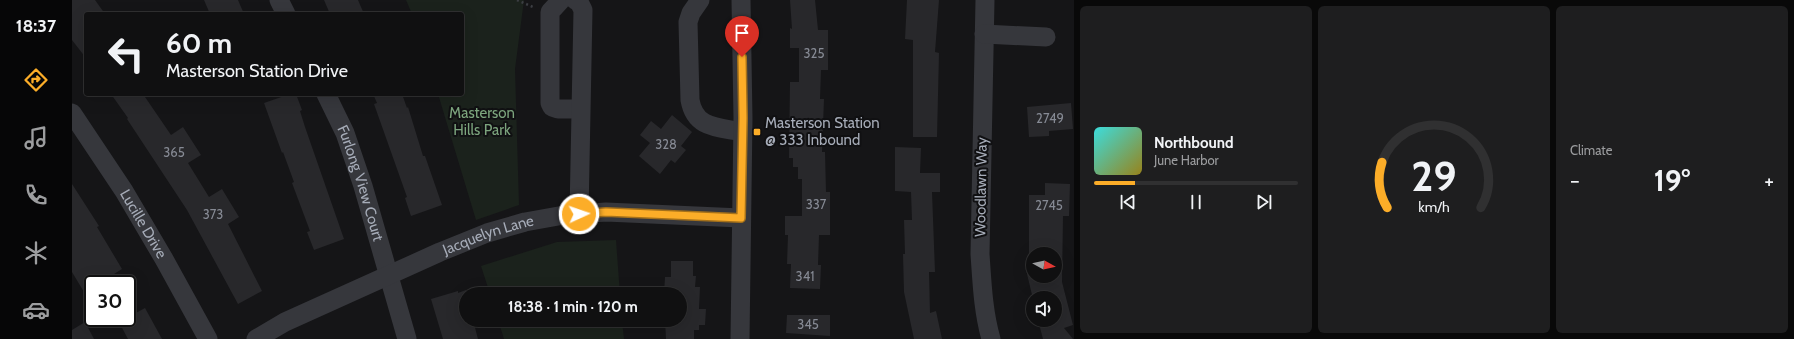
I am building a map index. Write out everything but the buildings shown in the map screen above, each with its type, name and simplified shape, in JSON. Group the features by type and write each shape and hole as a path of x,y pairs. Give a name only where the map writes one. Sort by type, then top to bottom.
{"street":[{"path":"279,0 285,12"},
{"path":"561,0 550,12 550,103 552,107 558,109 580,109"},
{"path":"575,0 580,2 583,10 579,214"},
{"path":"700,0 690,13 688,22 690,100 692,108 700,121 714,127 742,132"},
{"path":"740,339 742,132 741,0"},
{"name":"Woodlawn Way","path":"985,0 980,254 982,292 987,325 991,339"},
{"path":"984,34 1046,37"},
{"name":"Furlong View Court","path":"327,96 347,141 363,186 407,339"},
{"name":"Lucille Drive","path":"72,113 124,191 164,258 208,339"},
{"name":"Jacquelyn Lane","path":"256,339 285,322 389,275 487,233 531,221 564,215 606,212 741,218"}],"path":[{"path":"517,0 526,5"}],"green space":[{"name":"Masterson Hills Park","path":"406,0 524,0 515,69 519,205 476,220 439,96 464,96 464,12 411,12"},
{"path":"616,240 619,287 488,287 481,266 557,242"},
{"path":"500,327 623,327 624,339 504,339"}],"place":[{"name":"Masterson Station @ 333 Inbound","path":"757,132"}],"route":[{"path":"579,214 606,212 741,218 743,118 742,57"}]}
